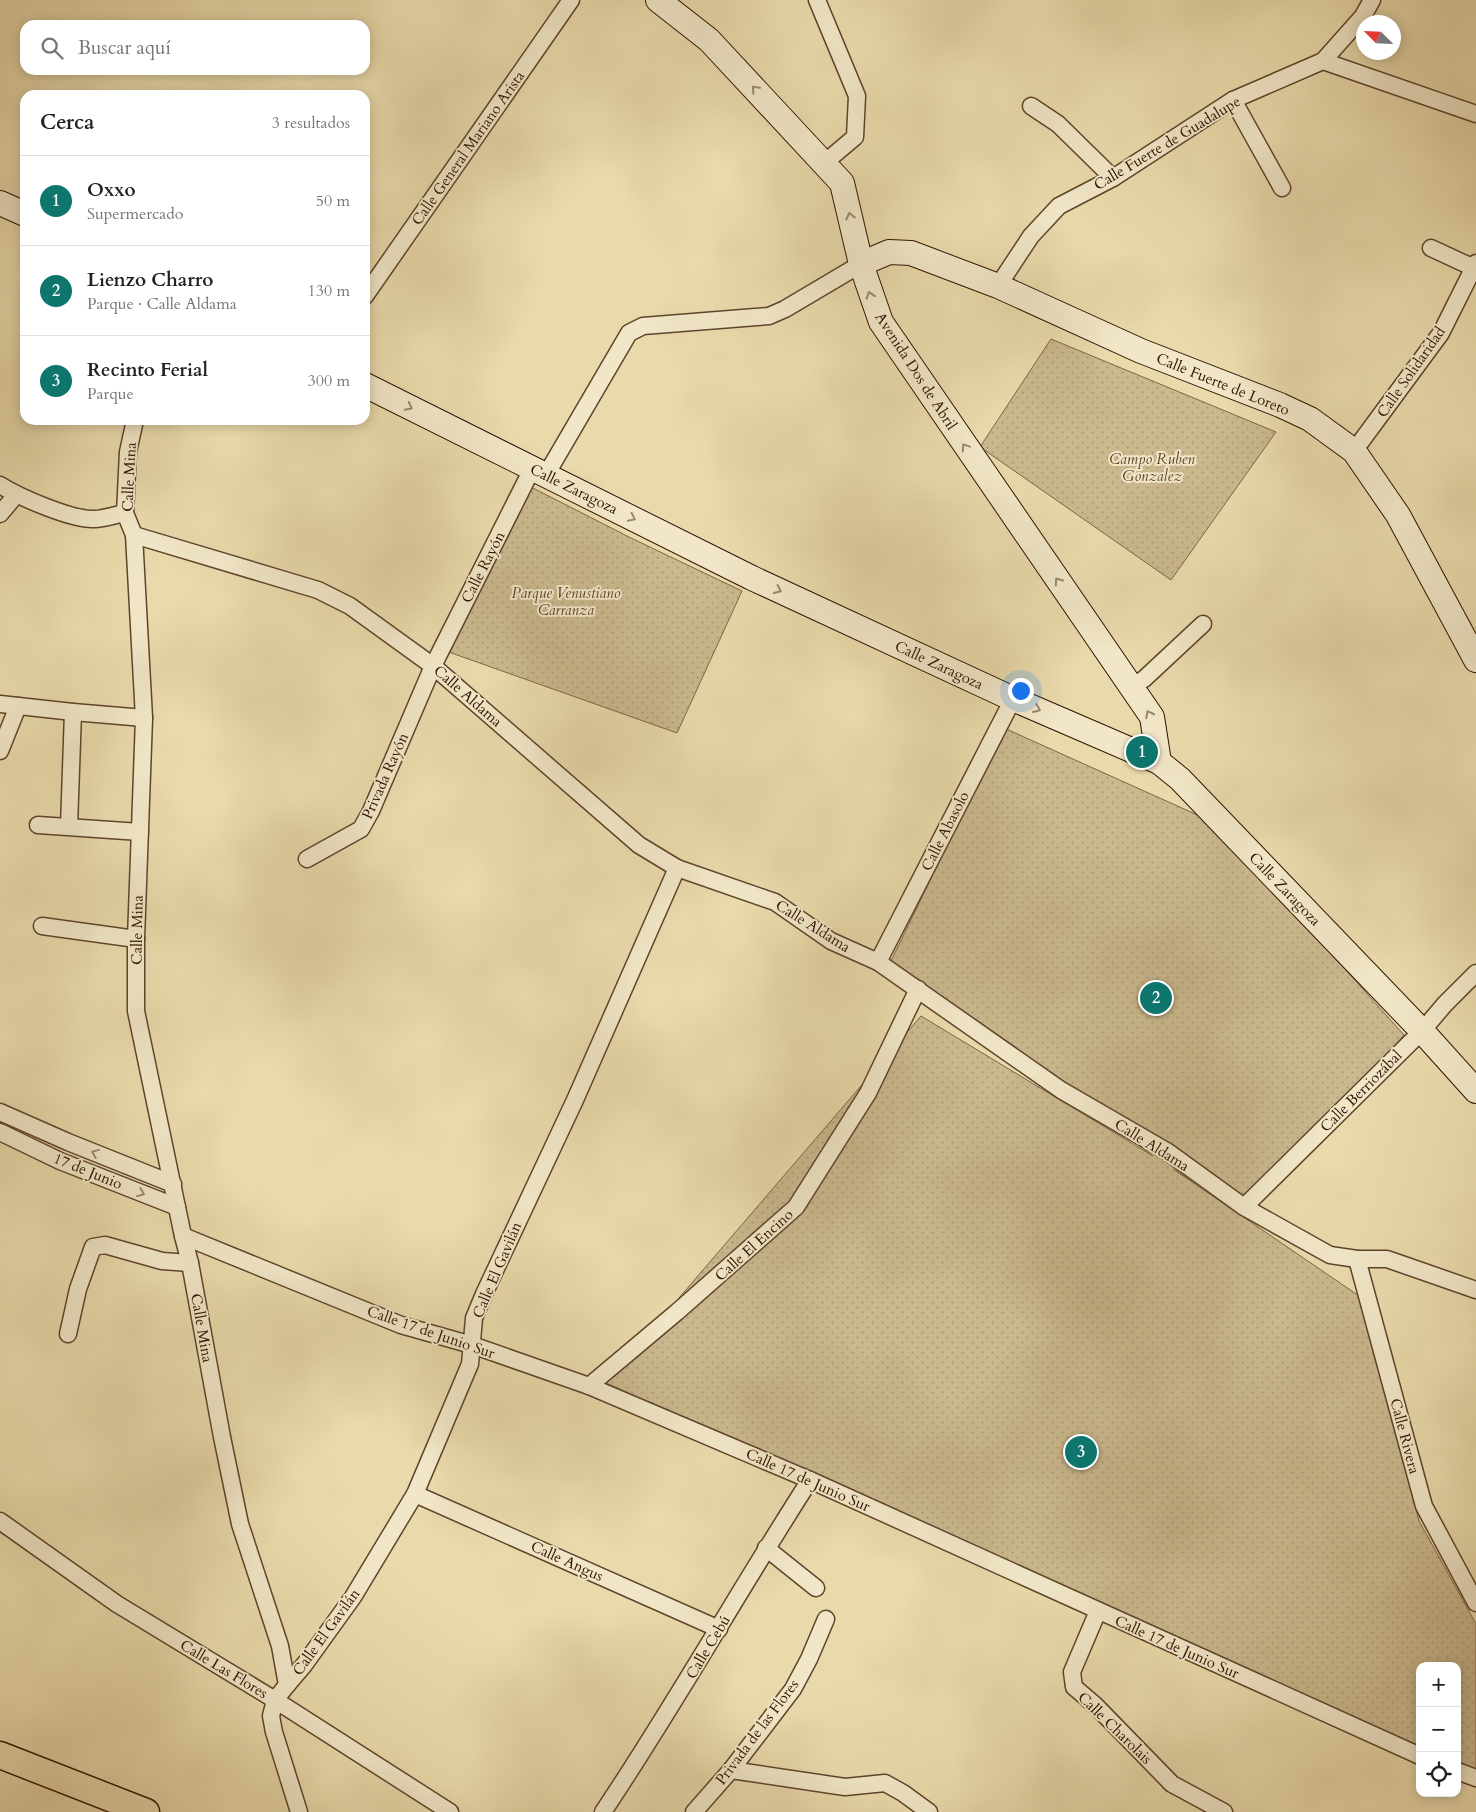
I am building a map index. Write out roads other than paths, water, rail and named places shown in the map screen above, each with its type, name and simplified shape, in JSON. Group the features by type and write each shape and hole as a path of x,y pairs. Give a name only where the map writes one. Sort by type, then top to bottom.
{"main road":[{"path":"0,1755 146,1812"}],"street":[{"name":"Calle General Mariano Arista","path":"370,289 571,0"},
{"name":"Avenida Dos de Abril","path":"658,0 709,40 842,183 861,264 881,322 1152,717 1159,762"},
{"path":"817,0 857,96 855,137 823,164"},
{"name":"Calle Fuerte de Guadalupe","path":"998,286 1031,236 1059,206 1113,178 1233,100 1323,61 1363,16 1372,0"},
{"path":"1323,61 1476,114"},
{"path":"1233,100 1282,188"},
{"path":"1031,106 1058,124 1113,178"},
{"path":"0,203 20,212"},
{"path":"1431,248 1475,265"},
{"name":"Calle Fuerte de Loreto","path":"861,264 889,252 910,253 998,286 1141,351 1310,419 1354,451 1398,515 1473,650"},
{"name":"Calle Rayón","path":"433,666 539,472 629,333 643,326 769,316 861,264"},
{"name":"Calle Solidaridad","path":"1354,451 1441,333 1475,265"},
{"name":"Calle Zaragoza","path":"370,388 752,578 1013,699 1159,762 1180,779 1422,1031 1476,1091"},
{"name":"Calle Mina","path":"134,425 128,452 124,513 134,535 144,718 136,939 136,1011 190,1263 240,1524 280,1646 287,1685"},
{"path":"0,485 16,495 74,516 94,519 124,513"},
{"path":"0,514 16,495"},
{"name":"Calle Aldama","path":"134,535 318,590 350,606 433,666 639,845 677,868 775,902 832,941 878,962 1061,1090 1168,1152 1244,1207 1330,1255 1357,1259 1387,1259 1476,1290"},
{"path":"1131,686 1144,679 1203,624"},
{"name":"Privada Rayón","path":"307,859 361,830 371,811 433,666"},
{"name":"Calle Abasolo","path":"878,962 1013,699"},
{"path":"0,704 144,718"},
{"path":"0,751 18,706"},
{"path":"69,826 73,712"},
{"path":"38,825 140,832"},
{"name":"Calle El Gavilán","path":"287,1685 353,1598 415,1494 470,1364 474,1318 484,1294 575,1100 677,868"},
{"path":"42,926 136,939"},
{"name":"Calle Berriozábal","path":"1244,1207 1422,1031 1445,1004 1476,973"},
{"name":"Calle El Encino","path":"589,1386 677,1312 796,1207 868,1093 918,989"},
{"name":"17 de Junio","path":"0,1112 68,1142 173,1184"},
{"name":"17 de Junio","path":"0,1132 60,1160 177,1206"},
{"path":"60,1160 68,1142"},
{"name":"Calle 17 de Junio Sur","path":"183,1236 401,1324 472,1345 589,1386 810,1480 1416,1754"},
{"path":"68,1334 78,1288 93,1247 105,1245 162,1261 190,1263"},
{"name":"Calle Rivera","path":"1357,1259 1424,1506 1476,1603"},
{"name":"Calle Cebú","path":"603,1812 646,1748 766,1548 810,1480"},
{"name":"Calle Angus","path":"415,1494 718,1629"},
{"name":"Calle Las Flores","path":"0,1521 118,1604 275,1700 450,1812"},
{"path":"766,1548 816,1588"},
{"name":"Calle Charolais","path":"1098,1611 1072,1672 1074,1688 1095,1705 1172,1784 1224,1812"},
{"name":"Privada de las Flores","path":"694,1812 731,1770 793,1689 809,1659 826,1619"},
{"path":"287,1685 275,1700 271,1716 274,1732 299,1812"},
{"path":"731,1770 845,1787 885,1783 903,1793 929,1812"},
{"path":"1461,1772 1476,1778"}],"place":[{"name":"Oxxo","path":"1142,752"},
{"name":"Lienzo Charro","path":"1156,998"},
{"name":"Recinto Ferial","path":"1081,1452"}],"park label":[{"name":"Campo Ruben Gonzalez","path":"1152,468"},
{"name":"Parque Venustiano Carranza","path":"566,602"}]}
